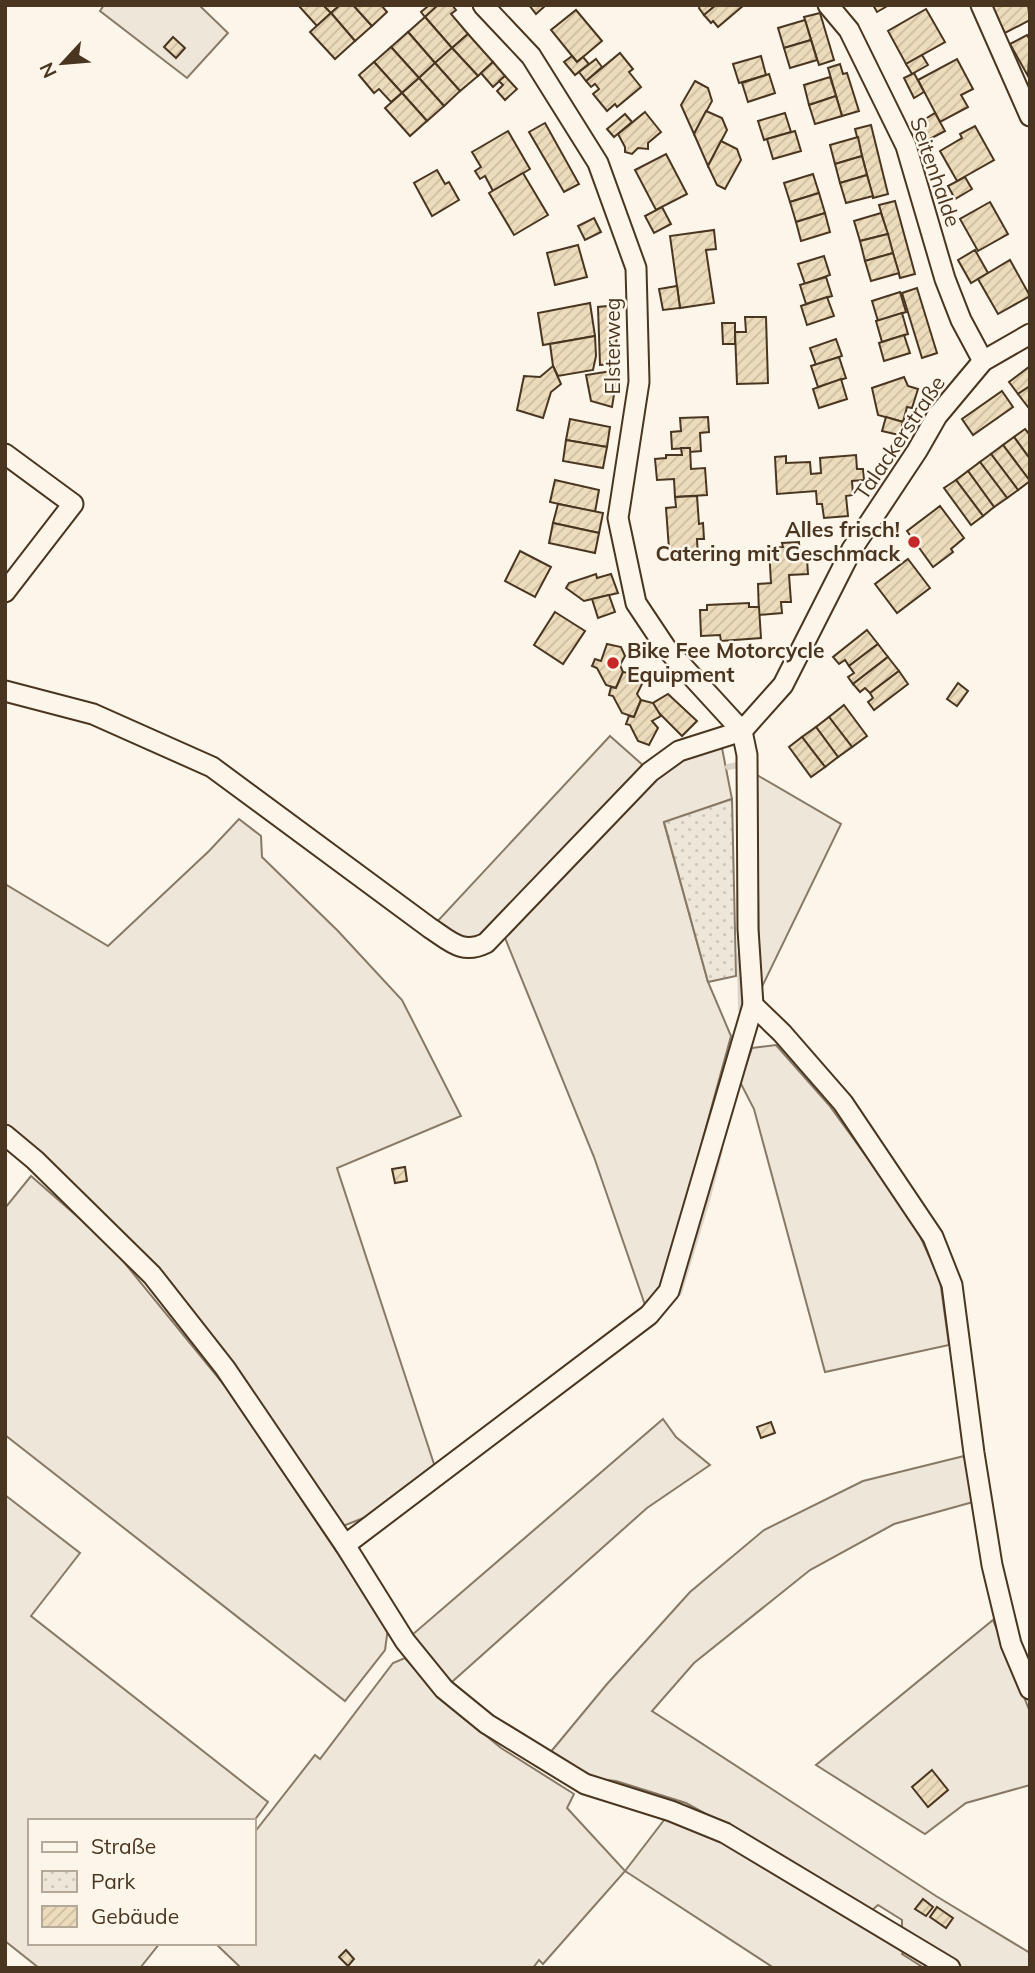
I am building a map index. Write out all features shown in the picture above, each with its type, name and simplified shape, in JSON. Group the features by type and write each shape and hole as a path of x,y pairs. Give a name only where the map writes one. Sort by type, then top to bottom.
{"street":[{"name":"Elsterweg","path":"483,5 531,56 598,163 636,268 639,382 618,517 636,603 666,648 742,731"},
{"name":"Seitenhalde","path":"828,5 849,30 906,146 945,279 961,320 983,361"},
{"path":"981,5 1030,116"},
{"name":"Talackerstraße","path":"742,731 783,685 852,548 917,451 937,416 983,361 1030,334"},
{"path":"5,454 73,504 5,592"},
{"path":"5,691 93,714 212,767 430,928 460,947 475,948 486,943 650,772 679,751 742,731 747,755 748,929 753,1005 669,1291 649,1315 345,1545"},
{"path":"753,1005 782,1033 843,1103 933,1237 952,1285 992,1565 1011,1644 1030,1689"},
{"path":"5,1135 35,1160 152,1275 225,1368 345,1545 405,1641 444,1689 487,1724 585,1784 671,1811 725,1833 950,1968"}],"green space":[{"path":"104,5 199,5 228,33 187,78 100,11"},
{"path":"610,736 645,767 479,936 464,942 434,925"},
{"path":"722,748 732,799 664,823 708,982 731,1036 664,1281 645,1305 594,1157 503,933 652,777 685,756"},
{"path":"757,775 841,824 759,993"},
{"path":"732,799 736,976 708,982 664,822"},
{"path":"239,819 261,836 262,857 338,931 402,1000 461,1116 337,1168 435,1467 366,1517 343,1526 252,1392 17,1132 5,1124 5,884 108,946"},
{"path":"776,1045 829,1105 913,1221 940,1280 949,1345 825,1372 754,1109 740,1082 752,1048"},
{"path":"31,1176 110,1245 225,1386 388,1628 385,1650 345,1701 5,1435 5,1208"},
{"path":"663,1419 676,1437 710,1465 647,1508 444,1689 405,1641"},
{"path":"964,1456 973,1502 894,1524 810,1570 694,1663 652,1711 936,1896 1030,1953 1030,1968 960,1968 902,1933 902,1920 878,1905 870,1912 761,1844 686,1803 616,1781 598,1779 549,1754 607,1684 690,1592 764,1530 863,1481"},
{"path":"5,1495 80,1553 31,1616 268,1802 255,1819 28,1819 28,1945 158,1945 140,1968 39,1968 5,1941"},
{"path":"993,1620 1030,1712 1030,1785 966,1803 925,1834 816,1765"},
{"path":"405,1658 444,1701 501,1748 574,1794 567,1808 625,1871 543,1964 539,1960 533,1968 241,1968 217,1945 256,1945 256,1830 315,1755 320,1759 393,1663"},
{"path":"671,1811 909,1943 902,1954 924,1968 774,1968 625,1871"}],"building":[{"path":"298,5 323,5 331,13 317,26"},
{"path":"323,5 340,5 331,13"},
{"path":"340,5 353,5 372,26 355,41 331,13"},
{"path":"353,5 381,5 387,12 372,26"},
{"path":"425,5 437,7 425,17 421,12 427,7"},
{"path":"438,5 452,5 456,10 451,14 468,34 452,48 425,17"},
{"path":"529,5 546,5 536,14"},
{"path":"700,5 716,5 704,15"},
{"path":"716,5 744,5 718,27 704,15"},
{"path":"873,5 889,5 877,12"},
{"path":"990,5 1028,5 1030,20 1005,33"},
{"path":"926,9 945,42 906,64 888,31"},
{"path":"576,10 602,41 577,62 551,30"},
{"path":"331,13 355,41 335,59 310,32"},
{"path":"820,13 834,60 819,65 804,17"},
{"path":"425,17 452,48 435,63 408,32"},
{"path":"805,20 811,40 784,48 778,28"},
{"path":"408,32 435,63 419,78 391,47"},
{"path":"468,34 493,62 478,76 452,48"},
{"path":"1027,35 1030,40 1028,76 1010,44"},
{"path":"173,37 185,48 176,58 164,47"},
{"path":"811,40 817,60 790,68 784,48"},
{"path":"391,47 419,78 402,93 374,62"},
{"path":"452,48 478,76 460,91 435,63"},
{"path":"620,53 633,69 629,72 641,87 617,107 615,104 607,111 593,94 599,89 595,84 591,87 586,81"},
{"path":"922,55 928,65 912,74 906,64"},
{"path":"572,56 577,62 583,57 589,64 575,75 564,62"},
{"path":"761,56 766,75 739,83 733,64"},
{"path":"596,59 602,67 586,81 579,72"},
{"path":"957,59 973,89 961,95 968,107 940,122 918,80"},
{"path":"374,62 402,93 391,102 379,89 374,93 359,75"},
{"path":"493,62 505,76 493,87 481,73"},
{"path":"435,63 460,91 444,106 419,78"},
{"path":"840,64 843,74 847,73 859,111 842,116 828,68"},
{"path":"914,73 924,92 914,98 904,78"},
{"path":"769,74 775,93 748,102 742,83"},
{"path":"505,76 517,89 505,100 497,91 503,85 499,81"},
{"path":"830,77 836,96 809,105 804,85"},
{"path":"419,78 444,106 427,121 402,93"},
{"path":"695,81 708,88 712,101 694,134 681,105"},
{"path":"402,93 427,121 410,136 385,108"},
{"path":"836,96 842,116 815,124 809,105"},
{"path":"706,111 722,118 727,130 708,166 694,134"},
{"path":"645,112 661,132 648,143 648,149 638,148 632,154 625,152 618,134"},
{"path":"785,113 791,132 764,140 758,121"},
{"path":"935,113 945,131 926,141 919,123"},
{"path":"625,114 632,122 614,137 607,129"},
{"path":"545,123 579,184 564,192 529,132"},
{"path":"871,125 888,194 873,198 855,129"},
{"path":"975,126 994,160 957,181 940,151 962,138 960,134"},
{"path":"508,131 530,169 493,191 485,176 480,179 475,171 481,167 472,152"},
{"path":"795,131 801,151 773,159 767,139"},
{"path":"858,137 862,156 835,164 830,145"},
{"path":"721,141 737,149 741,160 725,189 717,185 708,166"},
{"path":"666,154 687,194 656,210 635,170"},
{"path":"862,156 867,175 840,183 835,164"},
{"path":"437,170 445,184 449,182 459,200 432,216 414,183"},
{"path":"523,173 548,215 514,235 489,193"},
{"path":"813,174 819,193 790,202 784,183"},
{"path":"867,175 873,196 846,203 840,183"},
{"path":"965,177 972,189 955,199 948,186"},
{"path":"819,193 825,213 796,222 790,202"},
{"path":"895,201 915,274 900,278 879,205"},
{"path":"990,202 1008,234 978,251 960,219"},
{"path":"662,207 671,224 654,233 645,216"},
{"path":"825,213 830,232 801,241 796,222"},
{"path":"881,213 888,234 860,241 854,221"},
{"path":"594,218 601,232 585,240 578,226"},
{"path":"714,230 716,249 706,250 714,303 680,308 670,236"},
{"path":"888,234 893,253 865,261 860,241"},
{"path":"578,245 587,277 555,285 547,253"},
{"path":"975,250 988,273 971,283 958,260"},
{"path":"893,253 899,273 871,281 865,261"},
{"path":"824,256 830,275 805,284 798,264"},
{"path":"1010,260 1030,296 998,314 978,279"},
{"path":"826,277 832,296 806,304 800,285"},
{"path":"677,286 680,308 663,310 659,289"},
{"path":"917,288 937,353 922,358 902,293"},
{"path":"900,292 906,312 878,321 872,301"},
{"path":"827,297 834,316 807,325 801,306"},
{"path":"590,303 595,336 543,345 538,313"},
{"path":"617,305 616,364 600,365 598,307"},
{"path":"902,313 908,334 882,342 876,321"},
{"path":"745,317 766,317 768,383 737,384 735,332 746,332"},
{"path":"722,323 735,323 735,344 723,344"},
{"path":"904,335 910,353 884,361 879,343"},
{"path":"595,336 596,356 593,370 558,376 553,366 550,344"},
{"path":"836,339 842,356 816,365 810,348"},
{"path":"839,357 846,378 818,387 811,366"},
{"path":"553,366 561,384 551,392 543,418 517,410 524,376 540,377"},
{"path":"1030,366 1030,386 1018,394 1009,382"},
{"path":"618,370 612,407 591,401 586,375"},
{"path":"904,377 908,386 918,389 912,408 907,407 903,422 878,415 872,388"},
{"path":"841,379 847,399 819,408 813,389"},
{"path":"1030,386 1030,405 1028,407 1018,394"},
{"path":"1002,391 1013,407 973,435 962,419"},
{"path":"708,417 709,432 700,433 701,451 690,452 690,448 672,449 671,432 681,431 680,418"},
{"path":"886,417 903,422 899,435 882,431"},
{"path":"570,419 610,427 607,447 566,440"},
{"path":"1025,429 1030,435 1030,459 1014,437"},
{"path":"1014,437 1030,459 1030,481 1003,445"},
{"path":"566,440 607,447 603,468 563,461"},
{"path":"1003,445 1030,481 1018,490 991,454"},
{"path":"681,448 690,448 691,469 705,468 707,495 675,497 674,479 657,480 655,459 666,458 666,455 682,455"},
{"path":"991,454 1018,490 1007,498 980,462"},
{"path":"856,455 857,469 863,469 864,480 852,481 853,495 846,496 848,516 824,518 822,504 817,504 816,491 777,494 775,457 786,456 786,463 810,462 811,474 821,473 820,458"},
{"path":"980,462 1007,498 994,507 968,471"},
{"path":"968,471 994,507 983,516 956,480"},
{"path":"555,480 599,490 595,512 550,502"},
{"path":"956,480 983,516 971,525 944,488"},
{"path":"697,496 699,524 703,523 704,539 697,539 698,558 675,560 675,549 669,549 666,508 676,507 675,497"},
{"path":"558,504 603,513 599,533 553,523"},
{"path":"940,506 964,538 951,549 953,552 933,567 907,531"},
{"path":"553,523 599,533 595,553 549,543"},
{"path":"799,542 800,560 807,559 808,574 789,575 791,602 781,602 782,613 759,615 758,584 771,583 769,548 783,547 782,543"},
{"path":"520,551 551,567 535,597 505,581"},
{"path":"908,559 930,588 897,613 875,584"},
{"path":"596,574 597,578 611,574 618,593 584,601 566,588 569,583"},
{"path":"609,595 615,612 598,618 592,599"},
{"path":"749,603 749,607 759,607 761,638 721,641 720,635 701,636 700,610 707,610 707,605"},
{"path":"555,612 585,631 563,664 534,645"},
{"path":"867,630 878,644 849,666 845,660 839,664 833,657"},
{"path":"607,644 621,647 625,656 620,665 623,672 616,688 606,685 597,668 592,666 595,659 601,661"},
{"path":"878,644 888,657 853,684 848,677 854,673 849,666"},
{"path":"888,657 899,671 870,693 865,688 860,692 853,684"},
{"path":"899,671 908,684 874,710 868,702 873,698 870,693"},
{"path":"623,672 638,675 642,684 637,694 641,700 634,717 622,713 613,696 609,695 611,687 616,688"},
{"path":"958,683 968,691 957,706 947,699"},
{"path":"668,694 697,721 682,736 657,711 653,703"},
{"path":"641,700 653,703 661,716 652,721 658,728 649,745 638,741 630,725 626,724 629,716 634,717"},
{"path":"844,705 867,736 852,747 829,717"},
{"path":"829,717 852,747 838,757 816,727"},
{"path":"816,727 838,757 825,767 802,737"},
{"path":"802,737 825,767 811,777 789,747"},
{"path":"405,1167 407,1181 395,1183 392,1169"},
{"path":"771,1422 775,1433 761,1438 757,1427"},
{"path":"932,1770 948,1790 928,1807 912,1787"},
{"path":"923,1899 933,1907 926,1916 915,1909"},
{"path":"937,1907 953,1918 946,1928 930,1917"},
{"path":"346,1950 354,1959 348,1966 339,1957"}],"waterway":[{"path":"728,767 738,765"},
{"path":"740,955 741,1009"},
{"path":"679,1293 720,1150"}],"place":[{"name":"Alles frisch! Catering mit Geschmack","path":"914,542"},
{"name":"Bike Fee Motorcycle Equipment","path":"613,663"}]}
